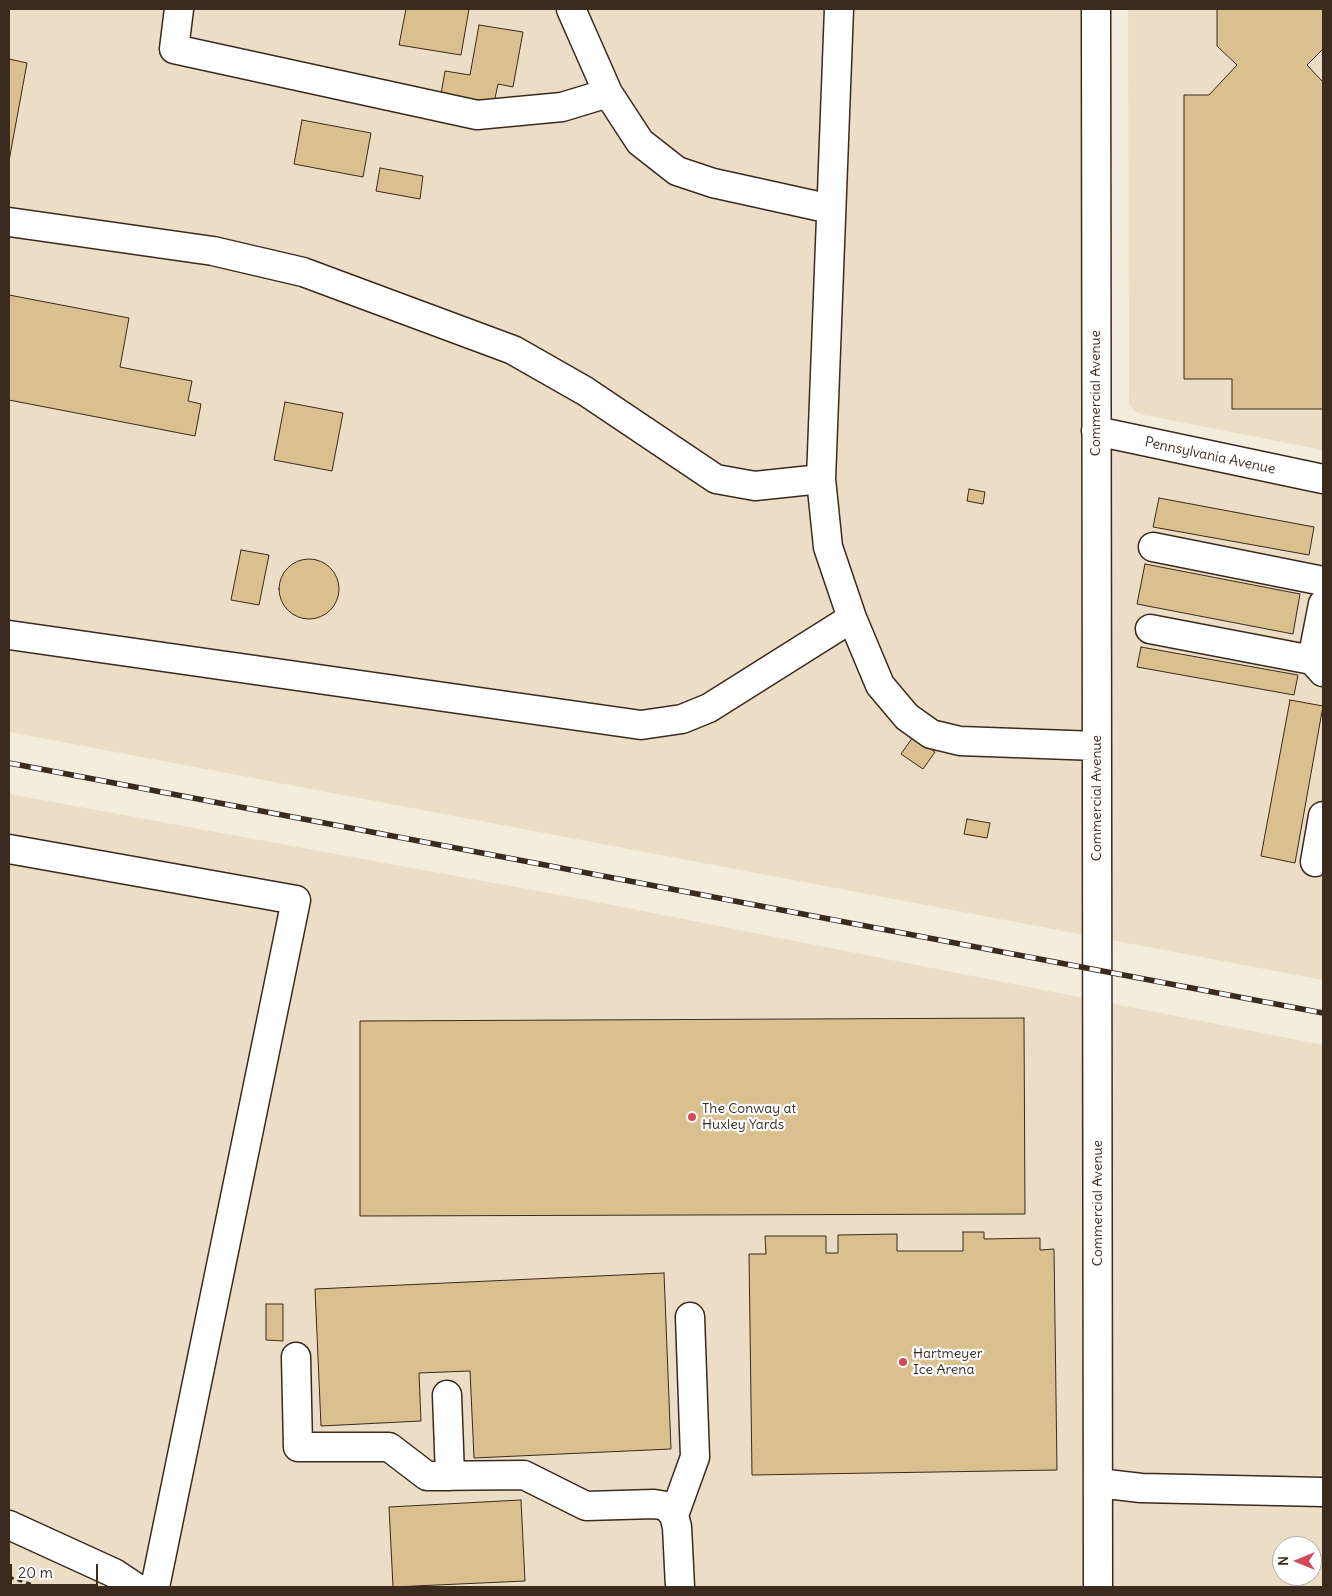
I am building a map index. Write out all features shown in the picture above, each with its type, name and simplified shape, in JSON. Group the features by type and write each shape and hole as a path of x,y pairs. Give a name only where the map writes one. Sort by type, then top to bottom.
{"street":[{"path":"179,9 174,49 469,113 486,114 553,108 608,93"},
{"path":"571,9 608,93 640,142 677,171 712,183 832,208"},
{"path":"839,9 821,479 828,547 852,618 880,685 907,717 931,734 960,741 1097,746"},
{"name":"Commercial Avenue","path":"1096,9 1098,1587"},
{"path":"9,222 213,251 302,272 513,350 585,391 716,479 755,486 821,479"},
{"name":"Pennsylvania Avenue","path":"1096,431 1323,479"},
{"path":"1153,547 1323,581"},
{"path":"1150,629 1317,666 1323,604"},
{"path":"9,635 642,725 682,719 709,708 852,618"},
{"path":"1315,862 1323,816"},
{"path":"9,849 296,900 155,1587"},
{"path":"674,1515 695,1457 690,1317"},
{"path":"296,1357 298,1447 389,1447 427,1476 524,1475 586,1506 654,1504 666,1506 674,1515 677,1527 680,1587"},
{"path":"447,1394 450,1476"},
{"path":"1098,1484 1141,1488 1323,1492"},
{"path":"9,1525 114,1573 135,1587"}],"path":[{"path":"9,1577 40,1587"}],"shaded area":[{"path":"9,9 1096,9 1096,431 1323,479 1323,980 9,732"},
{"path":"1128,9 1323,9 1323,450 1144,415 1135,412 1129,404"},
{"path":"9,794 592,901 1323,1045 1323,1587 9,1587"}],"building":[{"path":"406,9 469,9 461,55 399,45"},
{"path":"1217,9 1323,9 1323,49 1307,65 1323,82 1323,409 1232,409 1232,379 1184,379 1184,95 1209,95 1237,65 1217,46"},
{"path":"479,25 523,32 513,87 498,84 494,103 441,94 445,71 470,75"},
{"path":"9,59 27,63 9,161"},
{"path":"302,120 371,133 363,177 294,164"},
{"path":"380,168 423,176 420,199 376,191"},
{"path":"9,295 129,318 120,367 192,381 188,401 201,404 195,436 9,400"},
{"path":"285,402 343,413 332,471 274,460"},
{"path":"969,489 985,492 983,504 967,501"},
{"path":"1159,498 1314,527 1309,555 1153,527"},
{"path":"241,550 269,555 259,605 231,600"},
{"path":"303,559 315,559 326,564 334,572 339,583 337,601 326,614 315,619 303,619 292,614 284,606 279,595 279,583 284,572 292,564"},
{"path":"1145,564 1300,594 1293,634 1137,604"},
{"path":"1141,647 1298,675 1294,695 1137,667"},
{"path":"1290,700 1323,706 1295,863 1261,856"},
{"path":"913,737 935,752 923,769 901,754"},
{"path":"967,819 990,823 987,838 964,834"},
{"name":"The Conway at Huxley Yards","path":"1024,1018 1025,1214 360,1216 360,1021"},
{"name":"Hartmeyer Ice Arena","path":"963,1232 984,1232 984,1239 1040,1238 1040,1250 1054,1249 1057,1470 752,1475 749,1254 766,1254 765,1236 826,1236 826,1253 838,1253 838,1235 897,1234 897,1251 963,1251"},
{"path":"664,1273 671,1449 474,1458 470,1371 419,1373 421,1421 321,1426 315,1289"},
{"path":"266,1304 283,1304 283,1341 266,1340"},
{"path":"521,1500 525,1581 393,1587 389,1507"}],"railway":[{"path":"9,763 1323,1013"}],"place":[{"name":"The Conway at Huxley Yards","path":"692,1117"},
{"name":"Hartmeyer Ice Arena","path":"903,1362"}]}
